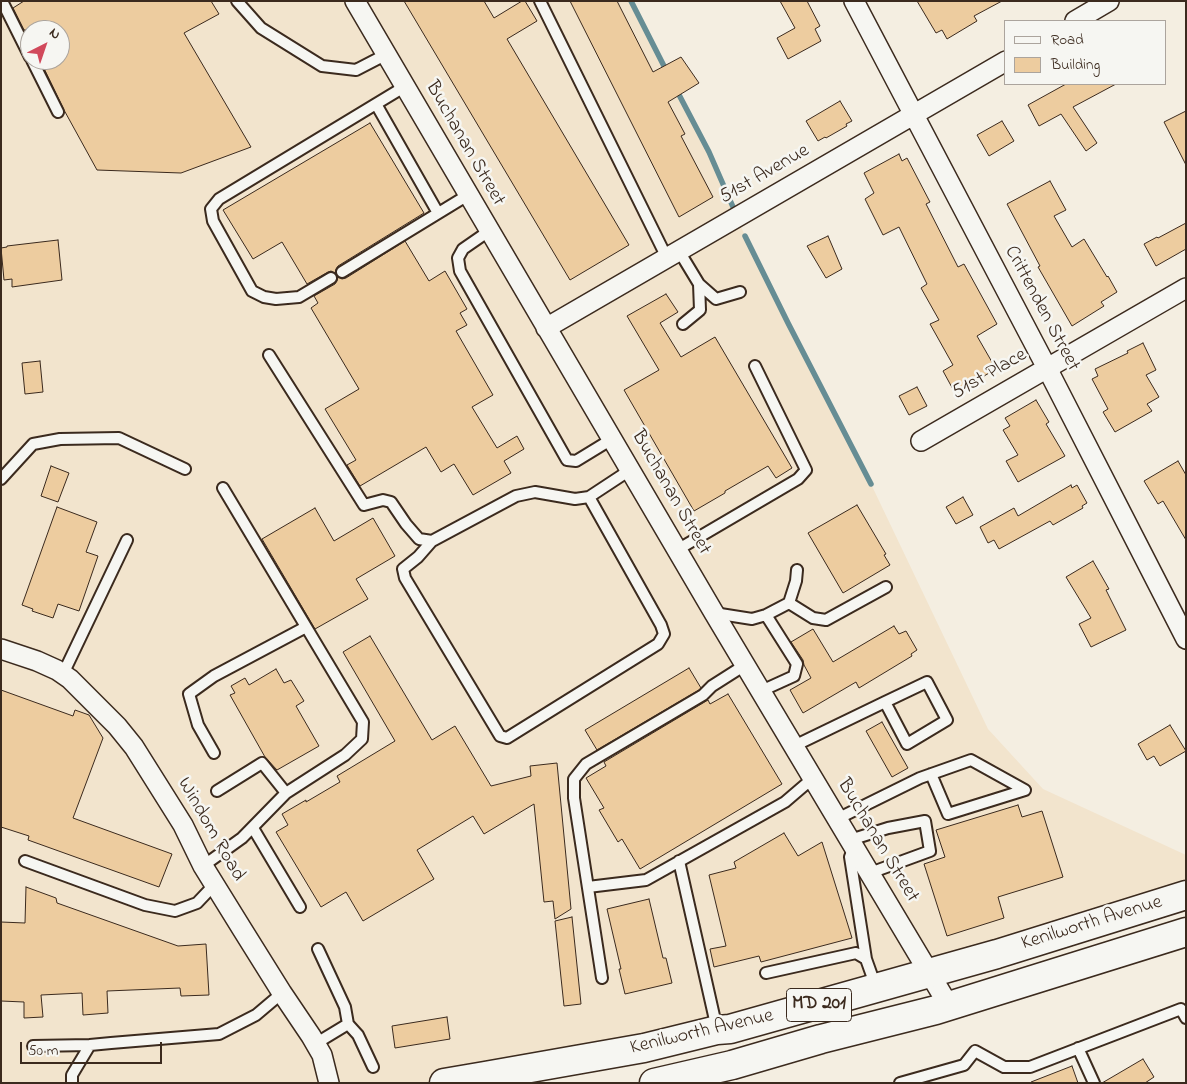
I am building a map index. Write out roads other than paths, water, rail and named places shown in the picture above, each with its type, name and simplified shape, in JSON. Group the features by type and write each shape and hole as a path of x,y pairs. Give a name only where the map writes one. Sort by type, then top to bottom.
{"main road":[{"name":"Kenilworth Avenue","path":"444,1083 644,1048 717,1030 730,1029 997,954 1186,895"},
{"name":"Kenilworth Avenue","path":"663,1082 949,1006 1186,932"}],"street":[{"name":"Buchanan Street","path":"355,1 714,614 949,1006"},
{"name":"Crittenden Street","path":"854,1 1047,368 1186,639"},
{"path":"1077,20 1109,1"},
{"name":"51st Avenue","path":"546,328 1004,62"},
{"name":"51st Place","path":"920,441 1186,288"},
{"name":"Windom Road","path":"1,649 38,662 63,674 90,698 134,747 183,825 204,866 322,1055 329,1083"}],"lane":[{"path":"2,1 20,36"},
{"path":"237,1 261,28 322,66 356,70 385,55"},
{"path":"540,1 673,255 716,300 740,292"},
{"path":"37,70 58,112"},
{"path":"331,278 299,297 276,299 264,297 252,291 212,221 211,209 219,198 404,87"},
{"path":"376,104 438,212"},
{"path":"342,272 468,195"},
{"path":"489,231 463,249 458,258 460,271 567,460 576,461 612,439"},
{"path":"683,324 700,310 699,284"},
{"path":"269,355 364,505 383,500 391,502 406,524 420,539 432,541"},
{"path":"677,550 798,479 806,470 755,366"},
{"path":"1,479 33,444 60,439 119,438 185,469"},
{"path":"589,497 661,625 664,634 658,644 507,738 500,736 404,578 403,569 418,557 432,541 516,496 535,492 575,499 589,497 630,470"},
{"path":"204,866 242,838 286,793 345,755 362,739 362,722 223,488"},
{"path":"63,674 127,540"},
{"path":"714,614 752,619 766,615 789,603 796,581 797,570"},
{"path":"789,603 813,618 826,620 886,587"},
{"path":"761,692 794,676 796,664 766,615"},
{"path":"214,753 198,725 189,694 214,676 306,627"},
{"path":"602,978 574,798 574,779 586,764 702,695 712,686 745,665"},
{"path":"794,746 885,702 927,682 947,720 907,744 885,702"},
{"path":"837,818 920,778 931,774 971,760 1025,790 948,814 931,774"},
{"path":"217,791 262,763 286,793"},
{"path":"588,887 646,880 785,802 813,778"},
{"path":"870,873 930,852 925,821 888,828 852,843 850,857 866,959 876,988"},
{"path":"253,828 300,907"},
{"path":"25,861 145,905 175,911 198,903 215,884"},
{"path":"679,861 717,1030"},
{"path":"318,949 345,1007 348,1024 358,1035 373,1067"},
{"path":"766,974 856,953 866,959"},
{"path":"33,1046 90,1045 219,1034 256,1015 282,993"},
{"path":"900,1083 964,1065 975,1052 1004,1067 1030,1067 1181,1009 1186,1018"},
{"path":"315,1044 348,1024"},
{"path":"72,1083 72,1075 90,1045"},
{"path":"1078,1048 1094,1083"}],"waterway":[{"path":"631,1 667,72"},
{"path":"676,89 709,152 733,207"},
{"path":"745,236 871,484"}]}
